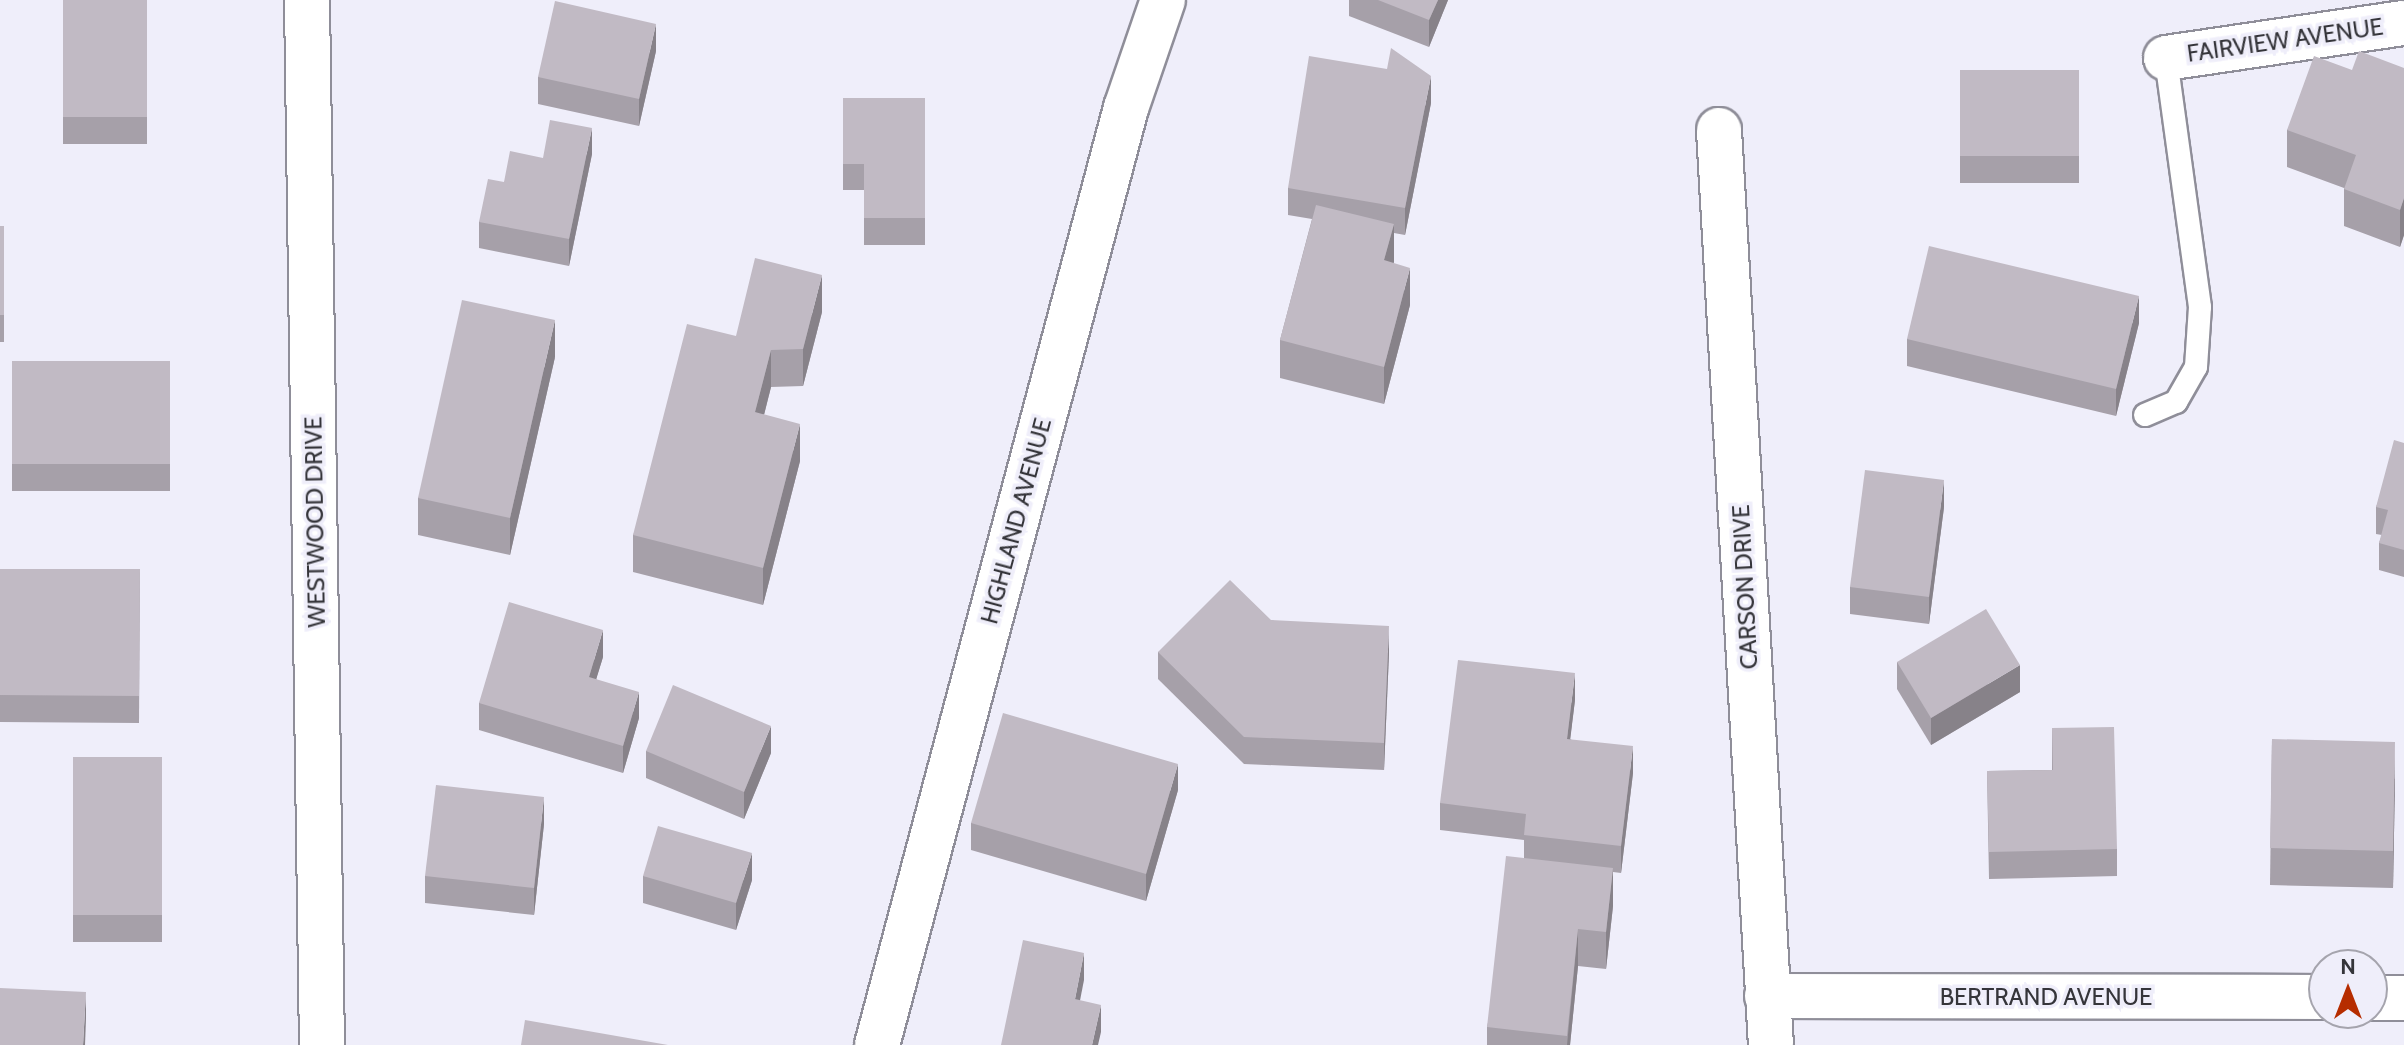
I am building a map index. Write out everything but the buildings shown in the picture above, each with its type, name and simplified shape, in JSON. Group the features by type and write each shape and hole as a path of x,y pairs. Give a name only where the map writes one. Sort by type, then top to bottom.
{"street":[{"name":"WESTWOOD DRIVE","path":"307,0 322,1045"},
{"name":"HIGHLAND AVENUE","path":"877,1045 1126,108 1163,0"},
{"name":"FAIRVIEW AVENUE","path":"2166,58 2404,23"},
{"name":"CARSON DRIVE","path":"1719,130 1771,1045"},
{"name":"BERTRAND AVENUE","path":"1767,996 2308,997"}],"lane":[{"path":"2145,415 2176,402 2196,367 2199,322 2166,58"}]}
